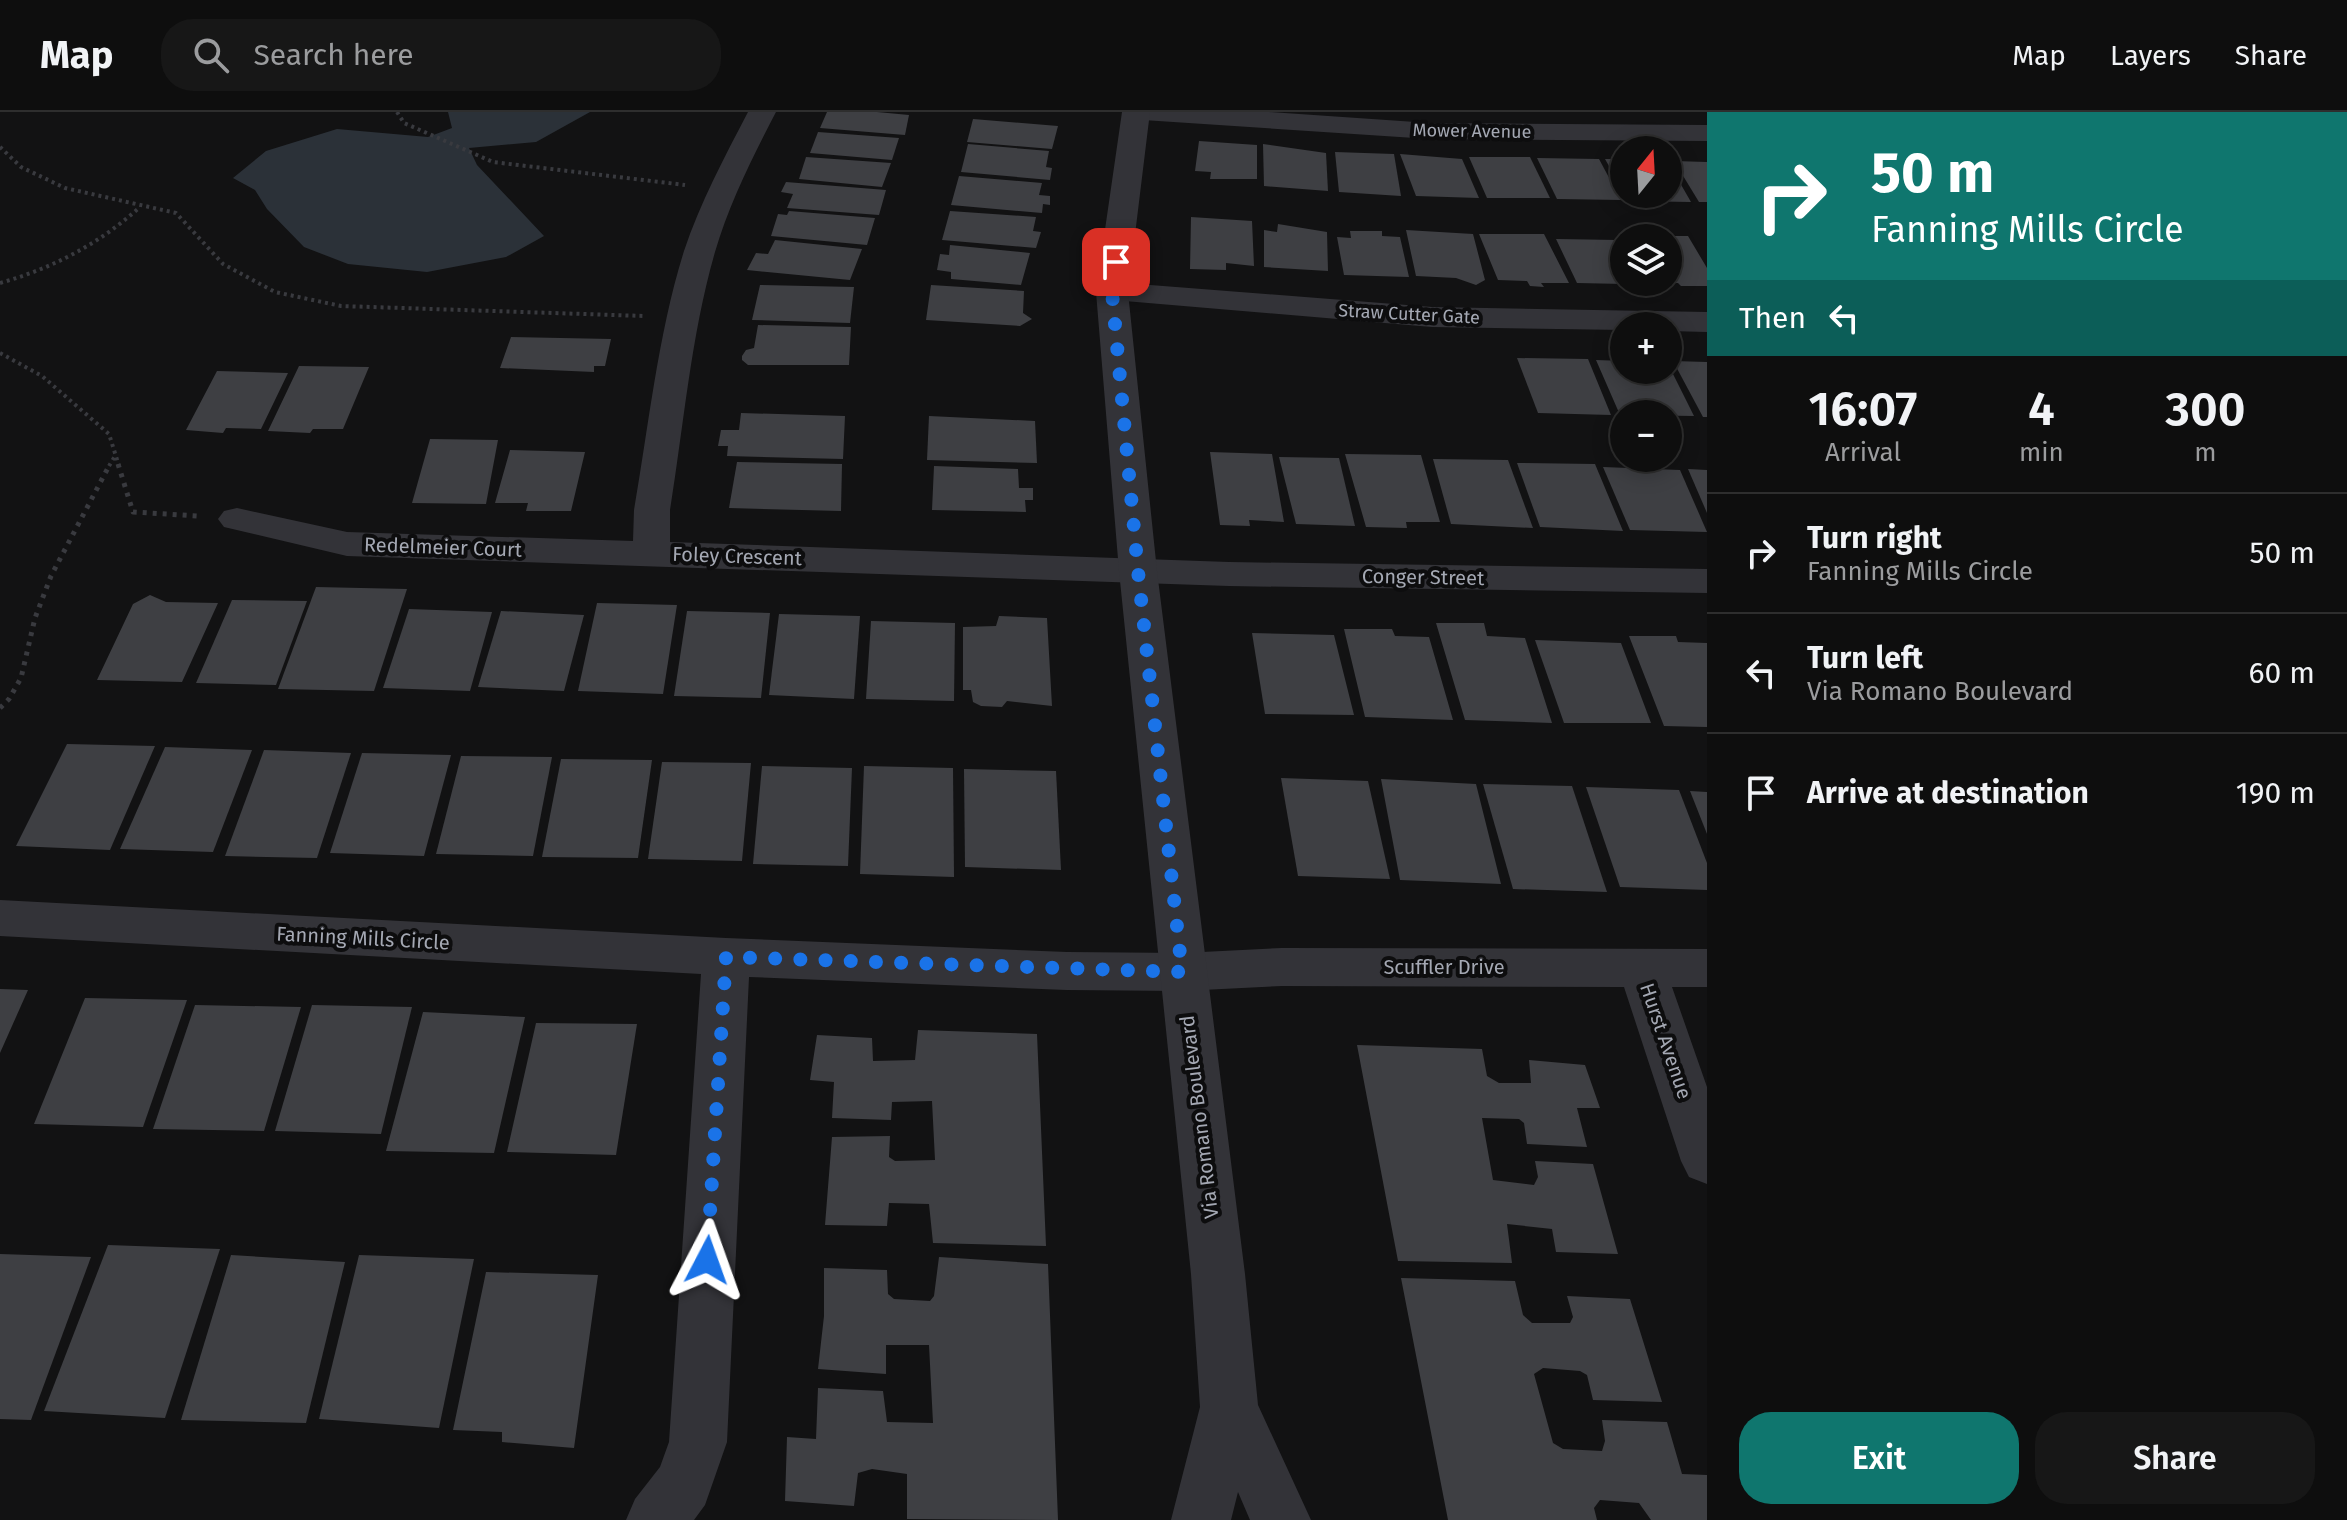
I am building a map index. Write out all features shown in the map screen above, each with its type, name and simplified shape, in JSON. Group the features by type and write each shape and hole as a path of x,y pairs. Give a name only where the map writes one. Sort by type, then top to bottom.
{"street":[{"name":"Foley Crescent","path":"762,112 739,156 700,250 684,317 652,510 651,553 1138,571"},
{"name":"Via Romano Boulevard","path":"1136,112 1112,292 1138,571 1218,1274 1229,1407 1201,1520"},
{"name":"Mower Avenue","path":"1143,112 1430,131 1707,133"},
{"name":"Straw Cutter Gate","path":"1112,292 1432,317 1707,322"},
{"name":"Redelmeier Court","path":"237,519 347,544 651,553"},
{"name":"Conger Street","path":"1138,571 1707,581"},
{"name":"Fanning Mills Circle","path":"0,918 726,957 1182,972"},
{"path":"656,1520 684,1484 698,1442 726,957"},
{"name":"Scuffler Drive","path":"1182,972 1282,967 1707,968"},
{"name":"Hurst Avenue","path":"1641,967 1707,1161"},
{"name":"Via Romano Boulevard","path":"1229,1407 1281,1520"}],"path":[{"path":"397,112 404,123 493,162 692,185"},
{"path":"0,147 21,167 65,188 176,213 223,264 275,292 341,306 684,317"},
{"path":"0,283 24,277 75,253 125,222 140,207"},
{"path":"0,353 42,376 109,434 133,512 237,519"},
{"path":"0,708 11,699 25,671 34,621 51,573 115,455"}],"shaded area":[{"path":"448,112 590,112 536,142 469,148 477,165 544,236 506,257 427,272 348,264 304,247 267,209 255,190 233,178 266,151 337,129 428,137 452,128"}],"building":[{"path":"827,112 909,115 905,135 820,128"},
{"path":"973,119 1058,126 1052,149 967,142"},
{"path":"818,132 899,138 892,160 810,153"},
{"path":"1199,141 1257,145 1257,179 1210,179 1211,172 1195,171"},
{"path":"968,144 1049,151 1046,167 1052,168 1050,180 961,172"},
{"path":"1263,144 1326,153 1328,191 1264,186"},
{"path":"1335,152 1394,154 1401,196 1339,192"},
{"path":"1400,154 1462,159 1479,198 1416,196"},
{"path":"806,157 891,163 882,187 799,179"},
{"path":"1469,157 1530,157 1550,198 1487,198"},
{"path":"1537,158 1599,159 1610,180 1610,200 1557,199"},
{"path":"1682,161 1707,162 1707,202 1699,202 1682,174"},
{"path":"959,176 1042,183 1039,195 1050,196 1050,205 1043,204 1042,213 951,205"},
{"path":"786,182 886,190 879,215 787,208 793,194 781,192"},
{"path":"1682,186 1691,202 1682,202"},
{"path":"789,211 875,218 867,245 771,236 778,214 787,215"},
{"path":"950,211 1036,217 1033,231 1041,232 1036,248 942,240"},
{"path":"1191,217 1252,221 1254,266 1226,263 1226,270 1190,269"},
{"path":"1278,224 1327,232 1328,271 1264,267 1264,230 1277,232"},
{"path":"1406,230 1473,234 1485,280 1476,285 1456,278 1416,276"},
{"path":"1350,231 1382,231 1382,236 1400,237 1409,277 1344,275 1337,237 1351,238"},
{"path":"1479,234 1544,234 1569,283 1541,283 1544,287 1530,286 1527,281 1498,280"},
{"path":"1682,236 1688,236 1707,268 1707,286 1682,286"},
{"path":"1556,239 1610,240 1610,284 1577,283"},
{"path":"775,240 862,249 850,280 747,270 756,253 768,254"},
{"path":"950,245 1030,253 1021,285 951,279 951,272 937,270 940,254 949,255"},
{"path":"760,285 854,287 850,323 752,320"},
{"path":"931,285 1024,291 1023,313 1032,319 1020,326 926,320"},
{"path":"758,325 851,327 849,365 748,365 742,356 746,350 754,348"},
{"path":"511,337 611,339 605,366 594,366 594,372 500,368"},
{"path":"1517,358 1588,359 1610,415 1538,413"},
{"path":"1596,360 1610,360 1610,384 1678,384 1694,416 1682,416 1682,400 1613,400"},
{"path":"1682,361 1707,362 1707,417 1703,417 1682,378"},
{"path":"299,366 369,367 343,429 313,429 310,433 268,431"},
{"path":"217,371 288,373 261,429 226,428 223,433 186,430"},
{"path":"741,413 845,416 843,459 727,456 728,446 718,446 721,430 739,430"},
{"path":"929,416 1035,421 1037,463 927,460"},
{"path":"430,439 498,440 486,504 412,503"},
{"path":"510,450 585,452 571,511 526,511 528,503 495,503"},
{"path":"1210,452 1272,454 1284,522 1249,520 1250,526 1220,525"},
{"path":"1345,454 1421,455 1440,522 1406,522 1407,528 1366,527"},
{"path":"1279,457 1339,458 1355,526 1296,524"},
{"path":"1433,459 1508,460 1533,528 1451,524"},
{"path":"737,462 842,464 841,511 729,508"},
{"path":"1517,463 1595,464 1623,531 1540,527"},
{"path":"934,466 1018,469 1019,488 1033,488 1033,500 1025,500 1026,512 932,510"},
{"path":"1603,467 1610,467 1610,472 1681,472 1707,532 1630,530"},
{"path":"1688,469 1707,470 1707,513"},
{"path":"316,587 407,589 374,691 278,689"},
{"path":"150,595 166,602 218,603 182,682 97,680 133,604"},
{"path":"232,600 307,601 276,685 196,683"},
{"path":"597,603 677,605 663,694 578,691"},
{"path":"409,609 492,612 470,691 383,688"},
{"path":"501,611 584,615 564,691 478,687"},
{"path":"687,611 770,613 761,698 674,696"},
{"path":"779,614 860,616 854,699 769,695"},
{"path":"999,616 1047,618 1052,706 1007,701 1002,707 981,706 973,702 971,690 963,690 963,627 996,626"},
{"path":"871,621 955,623 954,701 866,699"},
{"path":"1436,623 1484,623 1487,636 1525,638 1552,723 1465,720"},
{"path":"1344,629 1392,629 1395,636 1429,637 1453,720 1365,717"},
{"path":"1252,633 1334,635 1354,715 1265,714"},
{"path":"1629,636 1676,636 1678,642 1707,643 1707,727 1664,726"},
{"path":"1535,640 1621,643 1651,723 1564,723"},
{"path":"67,744 155,746 110,850 16,846"},
{"path":"165,747 252,750 213,852 120,849"},
{"path":"264,750 351,753 317,858 225,856"},
{"path":"362,753 451,755 424,856 330,853"},
{"path":"461,756 552,757 533,856 436,854"},
{"path":"561,759 652,760 638,858 542,857"},
{"path":"662,762 751,763 742,861 648,859"},
{"path":"762,766 852,768 848,866 753,864"},
{"path":"864,766 953,768 954,877 860,874"},
{"path":"964,769 1056,771 1061,870 965,867"},
{"path":"1281,778 1368,781 1390,879 1298,876"},
{"path":"1381,779 1476,784 1501,884 1400,880"},
{"path":"1483,784 1572,786 1607,892 1513,889"},
{"path":"1586,787 1679,790 1707,863 1707,890 1620,887"},
{"path":"1690,791 1707,792 1707,834"},
{"path":"0,989 28,990 0,1053"},
{"path":"85,998 187,1000 143,1127 34,1124"},
{"path":"195,1005 301,1007 264,1131 153,1129"},
{"path":"312,1005 412,1007 381,1134 275,1131"},
{"path":"423,1012 525,1017 494,1153 386,1151"},
{"path":"536,1023 637,1024 616,1155 507,1152"},
{"path":"918,1030 1037,1034 1046,1246 933,1243 929,1204 889,1203 887,1226 825,1225 832,1137 890,1136 889,1157 895,1161 935,1160 932,1101 892,1102 891,1120 832,1118 834,1082 810,1080 817,1035 872,1038 873,1061 915,1060"},
{"path":"1357,1045 1482,1049 1487,1076 1499,1083 1531,1083 1529,1060 1585,1065 1600,1108 1577,1108 1587,1147 1527,1144 1524,1123 1519,1119 1482,1118 1493,1180 1534,1185 1538,1177 1535,1161 1593,1164 1618,1254 1556,1252 1552,1229 1507,1224 1512,1263 1398,1261"},
{"path":"108,1245 220,1249 165,1418 44,1411"},
{"path":"0,1254 91,1257 31,1420 0,1419"},
{"path":"231,1255 345,1262 306,1423 181,1420"},
{"path":"359,1255 474,1259 439,1428 319,1419"},
{"path":"939,1257 1048,1264 1058,1520 907,1519 907,1474 872,1469 858,1473 854,1506 785,1501 787,1437 816,1439 818,1388 883,1391 887,1422 933,1423 929,1345 886,1345 886,1374 818,1369 824,1316 824,1268 887,1270 888,1294 894,1299 930,1301 934,1296"},
{"path":"486,1272 598,1275 574,1448 502,1442 502,1432 453,1430"},
{"path":"1401,1278 1515,1281 1523,1315 1532,1323 1570,1323 1573,1317 1567,1296 1630,1299 1662,1402 1593,1400 1587,1375 1580,1371 1543,1368 1534,1374 1553,1443 1563,1449 1602,1451 1605,1441 1602,1420 1667,1422 1682,1474 1707,1475 1707,1520 1651,1520 1639,1503 1600,1500 1594,1508 1597,1520 1448,1520"}],"route":[{"path":"707,1260 726,957 1067,971 1182,972 1135,540 1112,292 1116,262"}]}
